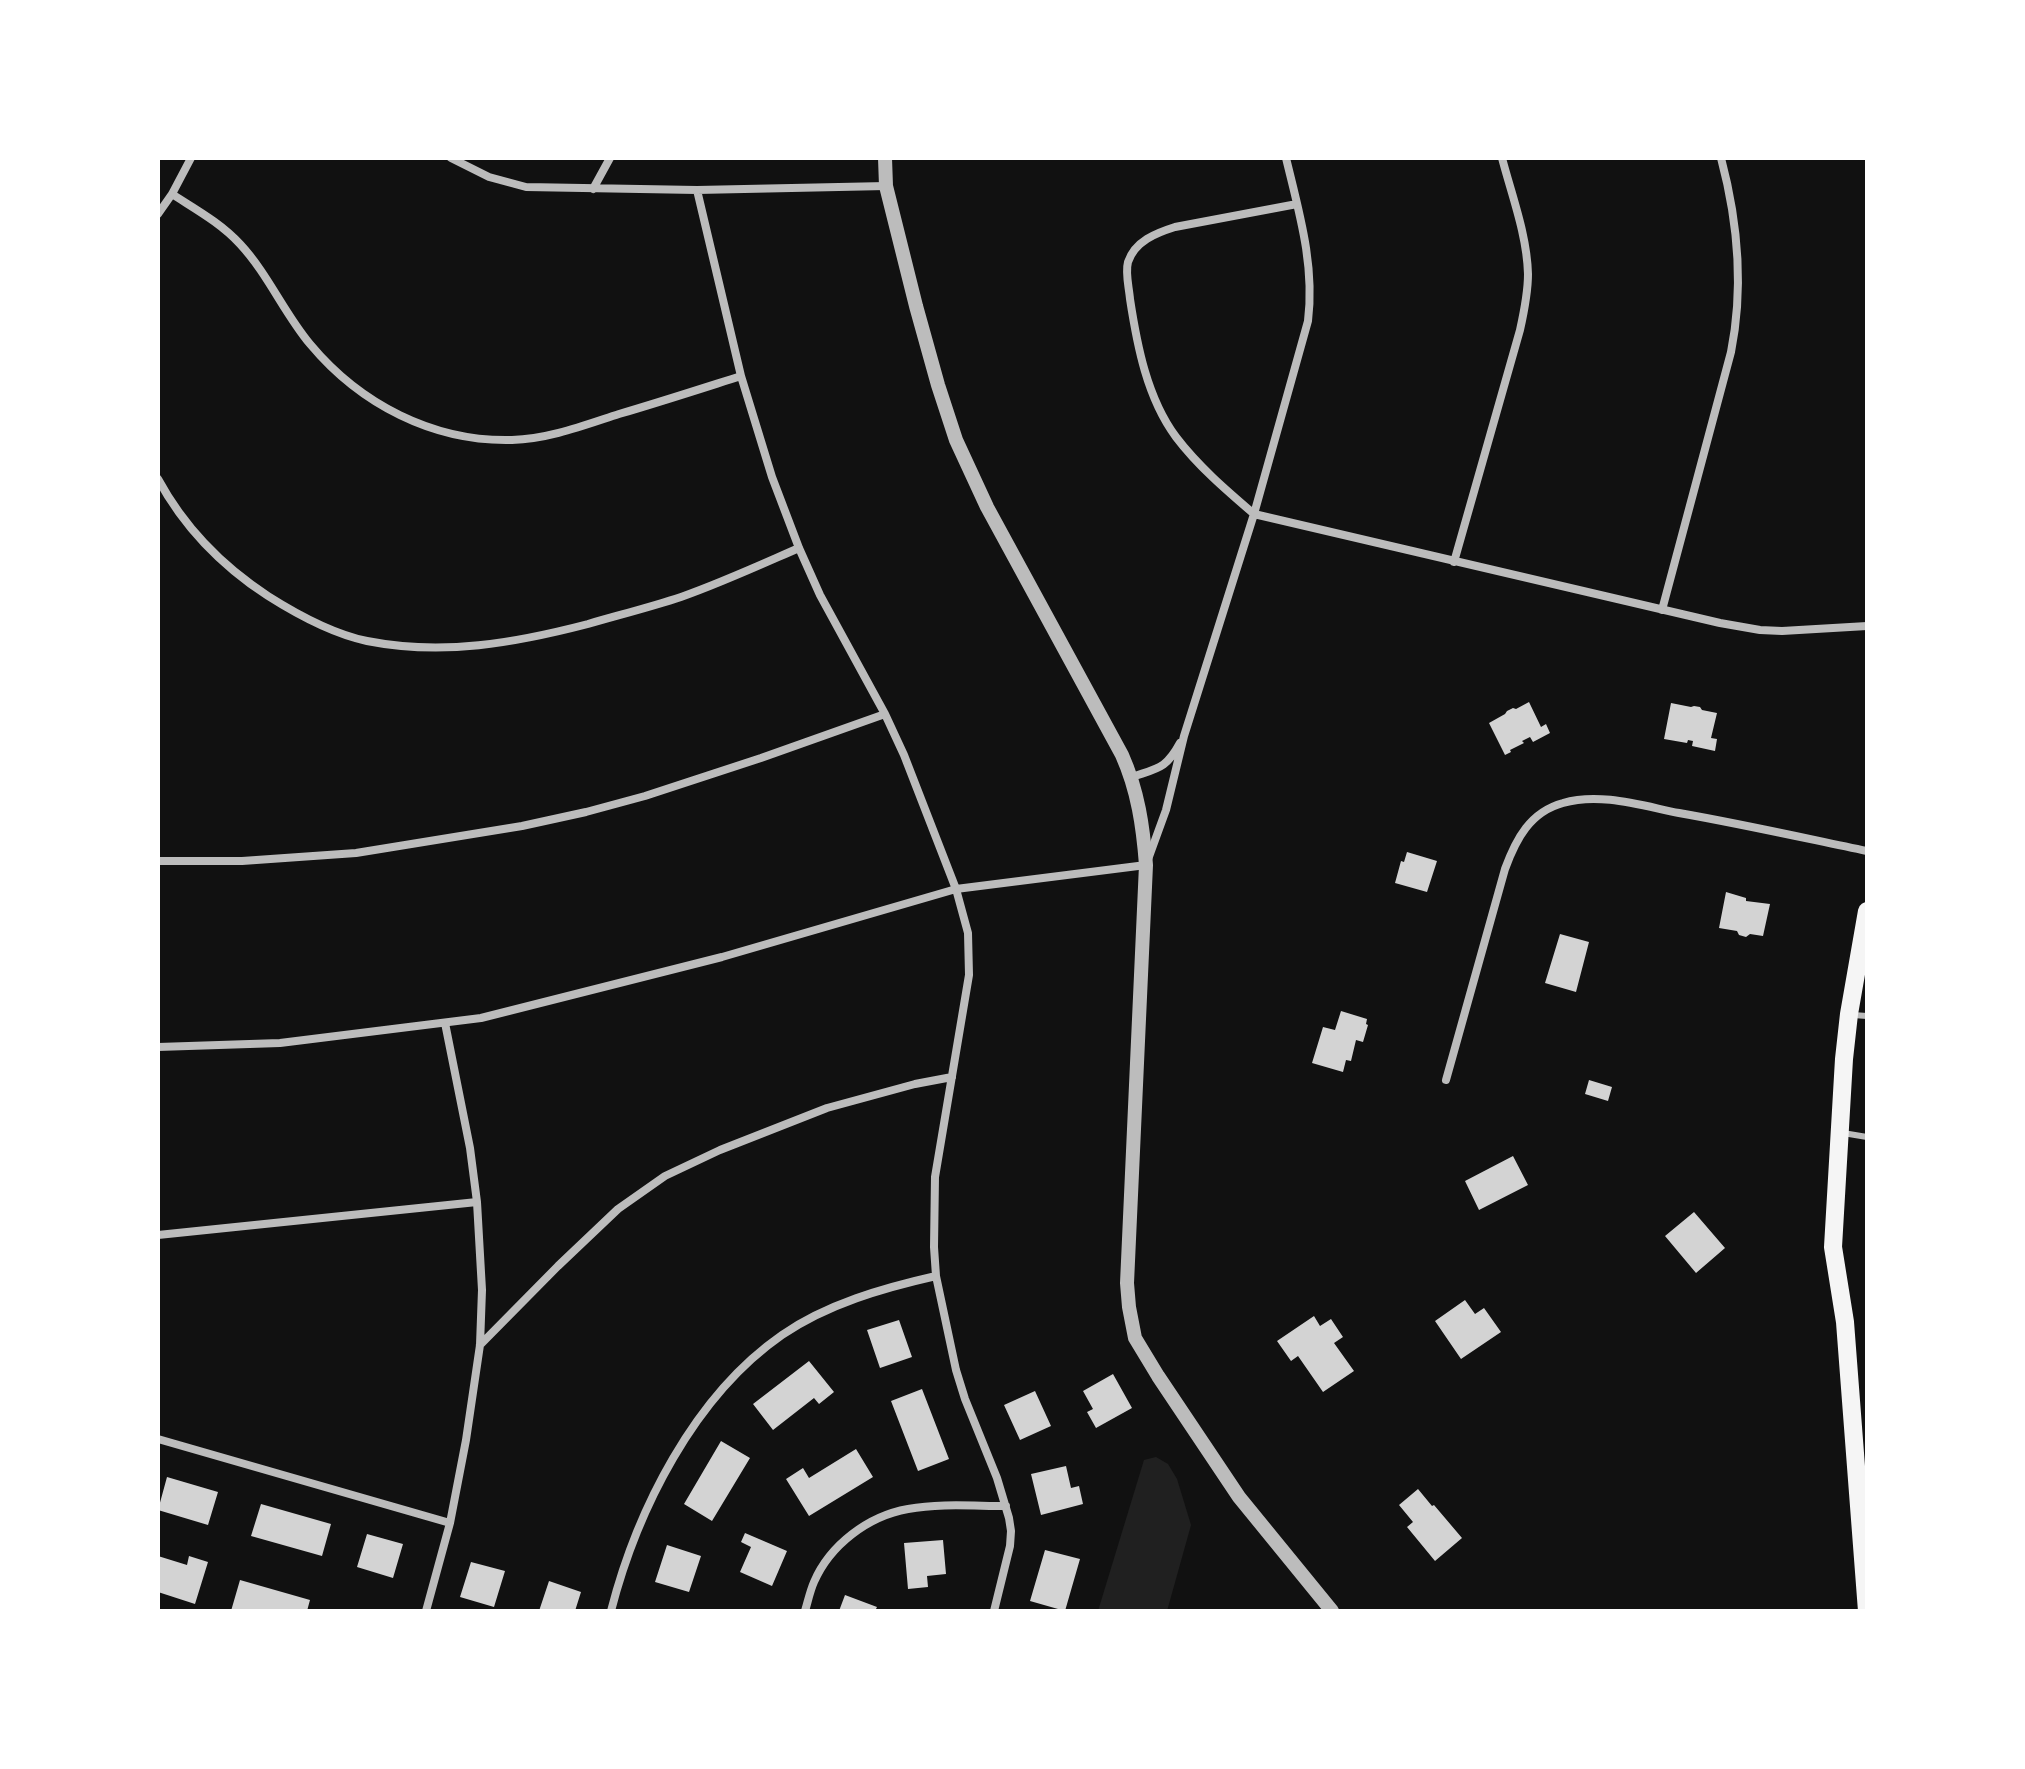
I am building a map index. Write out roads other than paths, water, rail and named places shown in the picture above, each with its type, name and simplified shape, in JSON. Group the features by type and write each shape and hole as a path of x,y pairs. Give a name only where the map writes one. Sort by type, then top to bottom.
{"main road":[{"path":"1866,1603 1845,1322 1833,1247 1844,1059 1858,1015 1867,911"}],"street":[{"path":"158,214 191,158"},
{"path":"451,158 489,177 526,187 697,190 886,186"},
{"path":"593,189 610,158"},
{"path":"885,158 886,186 916,306 956,440 987,507 1132,777 1139,804 1146,865 1128,1274 1129,1307 1135,1338 1239,1497 1332,1611"},
{"path":"1146,865 1166,810 1184,736 1254,514 1308,321 1310,304 1305,233 1286,158"},
{"path":"1454,562 1520,330 1527,293 1524,241 1502,158"},
{"path":"1662,610 1737,323 1736,225 1721,158"},
{"path":"697,190 741,376 756,428 799,548 904,755 965,919 970,955 966,999 935,1177 934,1247 936,1276 962,1391 997,1478 1011,1531 994,1611"},
{"path":"172,194 228,232 240,244 309,343 327,362 373,401 420,424 489,439 514,440 572,430 741,376"},
{"path":"1297,204 1156,233 1143,241 1127,263 1134,324 1159,410 1174,435 1213,480 1254,514 1662,610 1760,630 1809,631 1867,626"},
{"path":"158,479 185,521 226,566 247,582 279,603 339,632 396,646 462,648 556,632 683,596 799,548"},
{"path":"158,861 242,861 356,853 522,826 645,796 885,714"},
{"path":"1132,777 1164,765 1184,736"},
{"path":"1446,1080 1513,847 1531,821 1550,808 1577,800 1602,799 1867,851"},
{"path":"158,1047 280,1043 481,1018 722,957 956,889 1146,865"},
{"path":"426,1611 450,1523 466,1440 480,1345 482,1290 477,1202 470,1148 445,1023"},
{"path":"480,1345 618,1209 665,1176 720,1150 827,1108 952,1077"},
{"path":"158,1235 477,1202"},
{"path":"611,1611 643,1517 665,1474 712,1402 735,1377 777,1339 812,1318 850,1300 936,1276"},
{"path":"158,1439 450,1523"},
{"path":"805,1611 814,1582 830,1556 840,1544 873,1521 893,1512 931,1506 1006,1506"}],"lane":[{"path":"1840,1133 1867,1137"}]}
